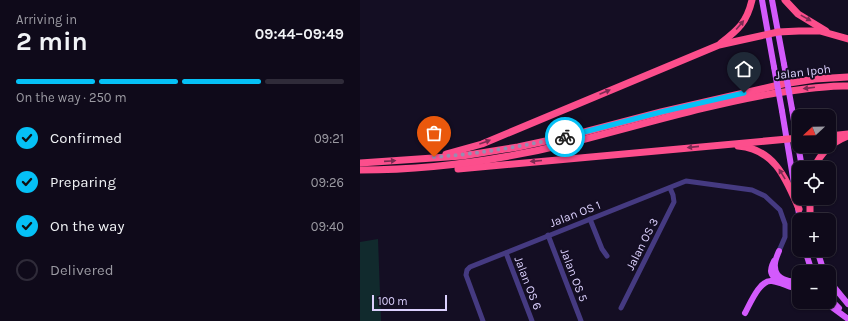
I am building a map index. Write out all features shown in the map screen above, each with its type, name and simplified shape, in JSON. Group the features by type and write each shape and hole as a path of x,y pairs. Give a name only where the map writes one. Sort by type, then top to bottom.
{"highway":[{"path":"719,45 740,27 749,14 752,0"},
{"path":"785,0 798,14 830,34"},
{"path":"434,157 482,144 719,45 778,32 820,31 848,39"},
{"name":"Jalan Ipoh","path":"360,163 462,156 518,147 783,84 815,79 848,77"},
{"name":"Jalan Ipoh","path":"360,171 416,168 466,163 521,154 570,143 684,113 760,96 811,88 848,86"},
{"path":"836,136 848,135"},
{"path":"818,161 828,147 848,135"},
{"path":"360,171 380,173 432,171 792,139"},
{"path":"707,146 744,146 762,153 772,160 785,177 798,209"}],"main road":[{"path":"762,0 788,139 799,213"},
{"path":"772,0 792,109"},
{"path":"779,251 774,266 777,274 789,282 792,282"},
{"path":"779,251 770,268 770,272 775,279 784,285"},
{"path":"745,313 760,287 764,283 772,281 792,287"},
{"path":"836,289 848,304"},
{"path":"836,306 848,315"},
{"path":"834,309 848,319"}],"street":[{"name":"Jalan OS 1","path":"484,321 466,275 467,270 470,267 686,181 745,189 758,193 770,200 780,210 785,224 785,237 779,251"},
{"name":"Jalan OS 3","path":"621,308 674,202 674,196 670,188"},
{"path":"590,219 602,248 607,256"},
{"name":"Jalan OS 5","path":"548,236 581,321"},
{"name":"Jalan OS 6","path":"506,253 532,321"}],"green space":[{"path":"378,239 381,321 360,321 360,242"}],"way so far":[{"path":"434,157 462,156 518,147 565,137"}],"route":[{"path":"565,137 661,112 744,93"}]}
